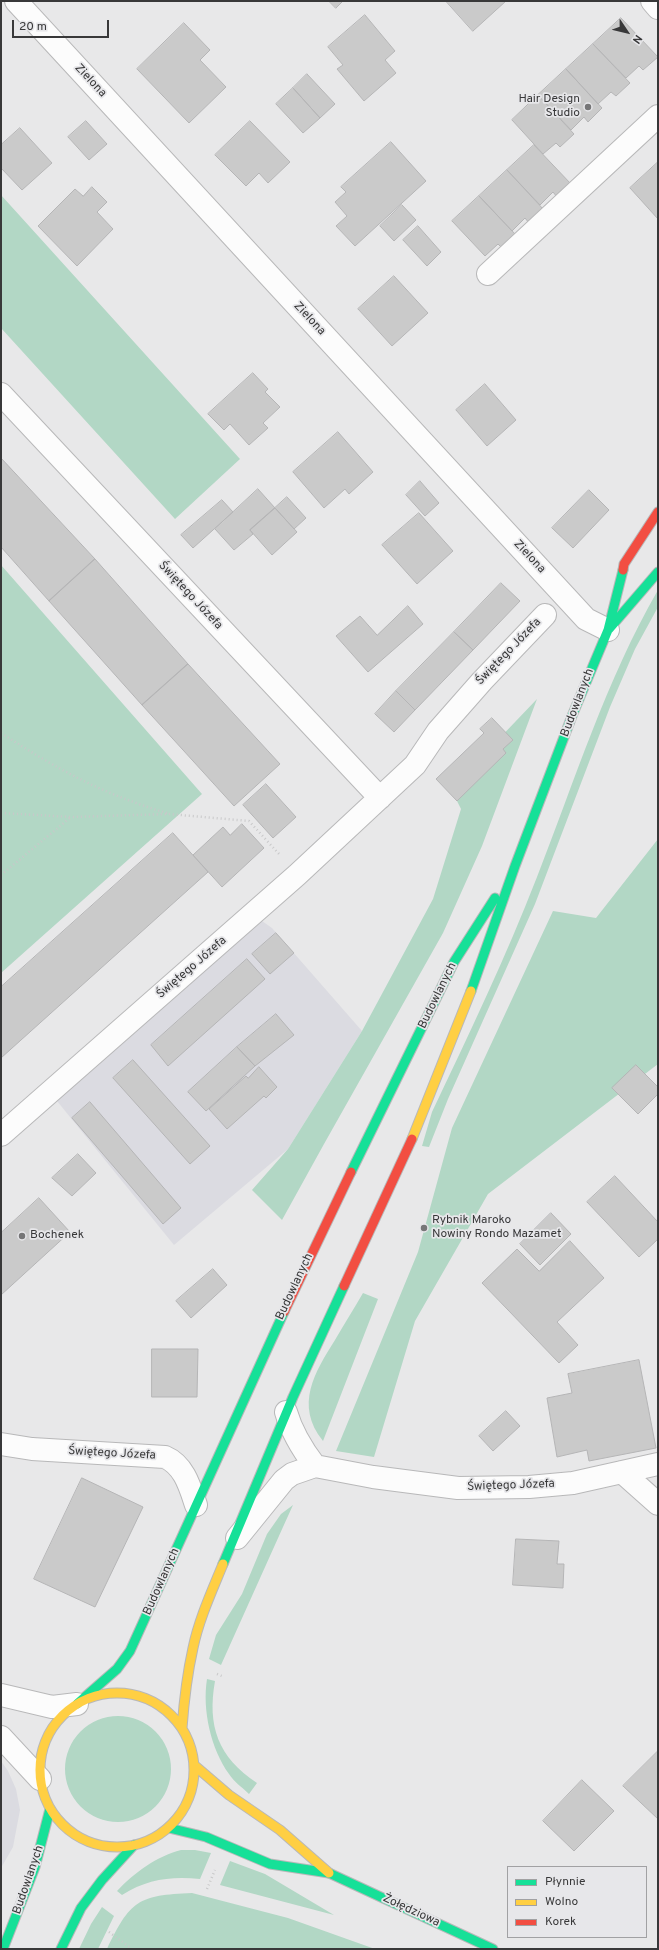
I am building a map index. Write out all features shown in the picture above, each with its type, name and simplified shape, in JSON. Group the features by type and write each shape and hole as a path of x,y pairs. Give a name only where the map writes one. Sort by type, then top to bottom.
{"street":[{"name":"Zielona","path":"16,1 586,619 608,630"},
{"path":"652,1 658,8"},
{"path":"488,274 658,116"},
{"name":"Świętego Józefa","path":"1,394 380,798"},
{"name":"Budowlanych","path":"182,1728 186,1684 193,1647 202,1615 286,1412 420,1121 478,972 515,866 584,686 608,630 624,564 658,512"},
{"name":"Budowlanych","path":"608,630 658,572"},
{"name":"Świętego Józefa","path":"1,1135 297,875 415,765 438,731 482,681 545,615"},
{"name":"Budowlanych","path":"77,1704 116,1669 130,1651 306,1263 454,962 515,866"},
{"path":"286,1412 290,1426 300,1446 315,1466"},
{"name":"Świętego Józefa","path":"7,1445 40,1450 165,1457 177,1466 188,1480 196,1505"},
{"name":"Świętego Józefa","path":"229,1548 284,1480 292,1474 315,1466 388,1479 458,1488 492,1489 573,1483 658,1464"},
{"path":"622,1472 658,1504"},
{"path":"1,1695 52,1707 77,1704 104,1693 114,1692 134,1694 161,1706 182,1728 190,1746 194,1765 194,1775 188,1799 179,1815 169,1828 152,1839 134,1845 113,1847 91,1843 72,1833 56,1818 50,1809 45,1799 40,1779 41,1757 48,1736 60,1718 77,1704"},
{"path":"1,1737 40,1779"},
{"name":"Żołędziowa","path":"194,1765 229,1795 280,1830 330,1873 494,1949"},
{"name":"Budowlanych","path":"3,1949 23,1900 38,1857 50,1809"},
{"name":"Żołędziowa","path":"169,1828 206,1837 270,1864 330,1873"},
{"path":"61,1949 84,1904 102,1880 134,1845"}],"path":[{"path":"1,732 45,762 87,784 128,802 169,814"},
{"path":"1,813 72,816 169,814 249,821 297,875"},
{"path":"1,875 72,816"},
{"path":"109,1932 132,1949"}],"shaded area":[{"path":"262,921 272,928 362,1031 288,1149 174,1245 57,1101"},
{"path":"1,1761 8,1771 16,1789 20,1810 13,1847 1,1868"}],"green space":[{"path":"1,195 240,459 175,519 1,328"},
{"path":"1,565 202,794 1,973"},
{"path":"658,590 658,607 635,649 610,707 535,904 448,1099 429,1147 422,1146 432,1112 487,995 525,907 592,731 622,659"},
{"path":"537,699 482,846 443,933 282,1220 252,1190 288,1149 362,1031 433,899 461,809 451,789"},
{"path":"658,839 658,1064 488,1194 415,1321 374,1457 336,1451 418,1252 452,1128 553,911 596,918"},
{"path":"363,1293 378,1299 323,1441 314,1428 310,1415 309,1402 311,1389 321,1364"},
{"path":"293,1505 221,1665 209,1659 216,1635 242,1594 267,1534 281,1514"},
{"path":"207,1679 215,1681 213,1712 214,1726 218,1739 224,1751 233,1762 257,1783 249,1794 229,1774 217,1753 209,1729 207,1716"},
{"path":"118,1716 138,1720 156,1731 167,1749 171,1769 167,1789 156,1807 138,1818 118,1822 98,1818 80,1807 69,1789 65,1769 69,1749 80,1731 98,1720"},
{"path":"181,1850 195,1850 211,1853 200,1879 180,1878 160,1880 141,1885 122,1895 117,1891 146,1866 163,1856"},
{"path":"230,1861 265,1874 334,1915 220,1885"},
{"path":"192,1893 288,1918 375,1949 107,1949 122,1920 138,1904 147,1899 159,1896"},
{"path":"102,1907 114,1916 98,1949 79,1949 91,1924"}],"building":[{"path":"329,1 343,1 336,8"},
{"path":"446,1 506,1 473,31"},
{"path":"365,15 395,51 385,60 396,73 364,101 337,69 343,65 328,47"},
{"path":"621,18 658,57 643,70 639,66 626,78 593,44"},
{"path":"184,23 210,50 200,60 226,87 189,123 137,69"},
{"path":"593,44 630,83 616,96 611,92 598,104 566,69"},
{"path":"566,69 602,108 588,122 584,117 571,130 538,95"},
{"path":"307,74 335,104 320,118 293,88"},
{"path":"293,88 320,118 303,133 276,104"},
{"path":"538,95 574,134 560,147 556,143 543,154 512,120"},
{"path":"86,121 107,144 89,160 68,137"},
{"path":"250,121 290,162 268,183 259,173 246,186 215,155"},
{"path":"20,128 52,163 22,190 1,168 1,145"},
{"path":"391,142 426,181 355,246 336,226 347,216 335,202 346,192 341,187"},
{"path":"534,145 571,184 557,197 553,192 540,205 507,170"},
{"path":"658,162 658,219 630,188"},
{"path":"507,170 544,210 529,223 525,218 512,231 479,196"},
{"path":"92,187 107,202 97,212 113,229 77,266 38,226 75,189 83,196"},
{"path":"479,196 516,235 502,248 498,244 485,256 452,221"},
{"path":"402,205 416,220 394,241 380,226"},
{"path":"418,226 441,252 427,266 403,240"},
{"path":"394,276 428,313 392,346 358,309"},
{"path":"253,373 268,389 265,392 280,407 263,423 268,428 249,445 230,424 224,430 208,414"},
{"path":"485,384 516,420 487,446 456,410"},
{"path":"338,432 373,472 349,494 345,489 324,508 293,472"},
{"path":"1,458 95,559 49,601 1,547"},
{"path":"420,481 439,503 425,516 406,495"},
{"path":"258,489 275,508 250,530 253,534 234,550 215,529"},
{"path":"589,490 609,510 573,548 552,528"},
{"path":"287,497 306,518 294,529 275,508"},
{"path":"222,500 233,512 193,548 181,535"},
{"path":"275,508 297,532 272,555 250,530"},
{"path":"419,513 453,551 417,584 382,545"},
{"path":"95,559 188,664 142,705 49,601"},
{"path":"501,583 520,601 473,650 454,632"},
{"path":"408,606 423,624 368,672 336,636 360,616 377,635"},
{"path":"454,632 473,650 415,710 396,691"},
{"path":"188,664 280,764 234,806 142,705"},
{"path":"396,691 415,710 394,732 375,714"},
{"path":"492,718 513,740 503,749 506,753 457,801 436,779 484,733 480,729"},
{"path":"266,784 296,817 273,838 243,805"},
{"path":"242,824 264,848 222,887 193,855 223,827 230,835"},
{"path":"173,833 208,872 1,1058 1,987"},
{"path":"276,933 294,953 270,974 252,954"},
{"path":"247,959 265,979 168,1066 151,1045"},
{"path":"276,1014 294,1035 255,1066 237,1047"},
{"path":"237,1047 255,1066 206,1111 188,1092"},
{"path":"133,1060 210,1146 190,1164 113,1078"},
{"path":"636,1065 658,1087 658,1094 638,1114 612,1088"},
{"path":"259,1067 277,1087 266,1098 264,1096 227,1129 209,1109 246,1076 248,1078"},
{"path":"90,1102 181,1208 163,1224 72,1118"},
{"path":"78,1154 96,1173 72,1196 52,1178"},
{"path":"615,1176 658,1222 658,1239 639,1257 587,1202"},
{"path":"39,1198 70,1232 1,1295 1,1233"},
{"path":"551,1213 571,1234 540,1265 520,1244"},
{"path":"570,1241 604,1278 557,1322 578,1345 559,1363 482,1283 517,1249 539,1271"},
{"path":"213,1269 227,1285 191,1318 176,1301"},
{"path":"152,1349 198,1349 197,1397 152,1397"},
{"path":"639,1360 656,1448 589,1461 587,1450 557,1457 547,1398 572,1393 568,1374"},
{"path":"506,1411 520,1426 493,1451 479,1436"},
{"path":"82,1478 143,1507 95,1607 34,1579"},
{"path":"516,1539 559,1541 557,1564 564,1564 563,1588 513,1585"},
{"path":"658,1751 658,1819 623,1786"},
{"path":"582,1780 614,1811 574,1851 543,1821"}],"traffic: fast":[{"path":"471,991 515,866 572,716 608,630 623,570"},
{"path":"609,629 658,572"},
{"path":"351,1172 454,962 495,898"},
{"path":"223,1564 293,1397 344,1286"},
{"path":"77,1704 117,1669 130,1651 284,1312"},
{"path":"3,1949 35,1867 50,1809"},
{"path":"169,1828 206,1837 270,1864 329,1873 493,1949"},
{"path":"61,1949 81,1908 102,1880 134,1845"}],"traffic: slow":[{"path":"412,1139 471,991"},
{"path":"182,1728 187,1678 196,1637 206,1605 223,1564"},
{"path":"109,1693 125,1693 147,1699 172,1715 188,1740 193,1755 194,1770 193,1785 188,1800 172,1825 160,1834 139,1844 125,1847 109,1847 95,1844 81,1838 68,1830 57,1819 43,1792 40,1778 40,1762 43,1748 49,1734 57,1721 68,1710 95,1696 109,1693"},
{"path":"194,1765 229,1795 280,1830 329,1873"}],"traffic: jam":[{"path":"623,570 624,564 658,512"},
{"path":"344,1286 412,1139"},
{"path":"284,1312 351,1172"}],"place":[{"name":"Hair Design Studio","path":"588,107"},
{"name":"Rybnik Maroko Nowiny Rondo Mazamet","path":"424,1228"},
{"name":"Bochenek","path":"22,1236"}]}
